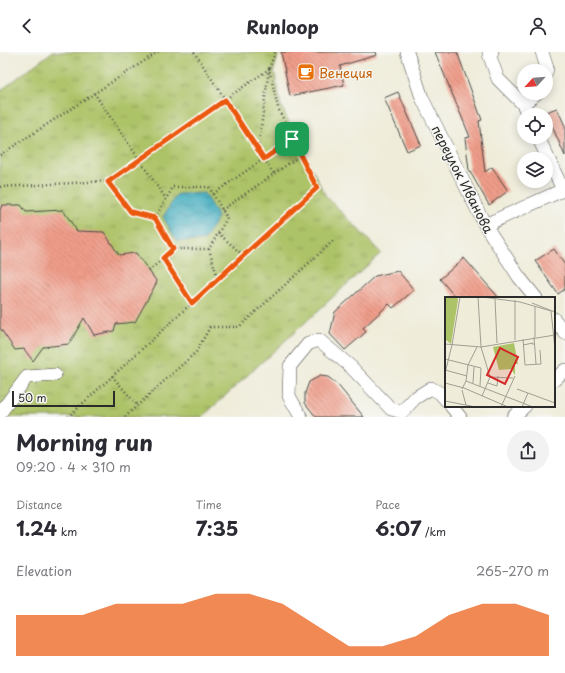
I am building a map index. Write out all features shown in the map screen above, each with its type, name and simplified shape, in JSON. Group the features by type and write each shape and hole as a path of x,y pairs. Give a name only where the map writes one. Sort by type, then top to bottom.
{"street":[{"name":"переулок Иванова","path":"407,52 422,98 485,225 519,277 535,297"},
{"path":"492,52 490,54 498,78 524,108"},
{"path":"542,52 546,64"},
{"path":"485,225 564,189 542,144"},
{"path":"555,320 565,333"},
{"path":"301,417 289,396 290,366 308,344 319,340 351,367 391,409 402,412 416,398 431,388 440,393 445,399"},
{"path":"555,379 565,370"},
{"path":"0,413 28,378 55,375"},
{"path":"452,407 460,417"},
{"path":"512,417 524,407"}],"path":[{"path":"0,155 158,52"},
{"path":"194,52 274,174"},
{"path":"258,150 269,69 274,52"},
{"path":"0,187 108,182 269,69"},
{"path":"68,417 317,188 278,108 269,69"},
{"path":"94,94 166,199"},
{"path":"213,194 292,139"},
{"path":"222,210 301,154"},
{"path":"108,182 131,212 155,218 173,249"},
{"path":"155,218 173,187 209,187 227,218 209,249 218,279"},
{"path":"218,233 244,256"},
{"path":"125,417 196,352 210,327 239,327 334,240"},
{"path":"149,271 173,249 209,249"},
{"path":"163,258 192,303"},
{"path":"112,376 137,406"}],"green space":[{"path":"52,52 279,52 274,70 281,106 325,195 381,253 202,417 0,417 0,91"}],"water":[{"path":"204,193 218,217 204,241 177,241 163,217 177,194"}],"building":[{"path":"281,52 376,52 377,55 340,66 344,85 290,96"},
{"path":"435,52 457,52 482,120 479,121 485,172 492,167 508,191 489,205 469,170 465,138 470,137"},
{"path":"398,92 421,145 407,151 384,98"},
{"path":"557,108 565,126 565,156 553,128 553,109"},
{"path":"2,205 21,205 26,212 63,210 77,231 104,232 119,255 136,253 157,282 135,322 116,324 114,331 94,335 84,318 69,344 43,347 33,361 24,349 15,350 0,328 0,210"},
{"path":"554,249 565,265 565,289 558,294 535,261"},
{"path":"464,258 498,297 455,297 440,279"},
{"path":"398,271 414,290 393,308 389,304 363,328 366,332 345,350 330,334 335,312 375,276"},
{"path":"320,376 328,377 337,384 364,417 316,417 305,403 305,393 309,382"}],"place":[{"name":"Венеция","path":"306,72"}],"route":[{"path":"225,100 264,159 292,139 317,188 192,303 163,258 173,249 155,218 131,212 108,182 225,100"}]}
